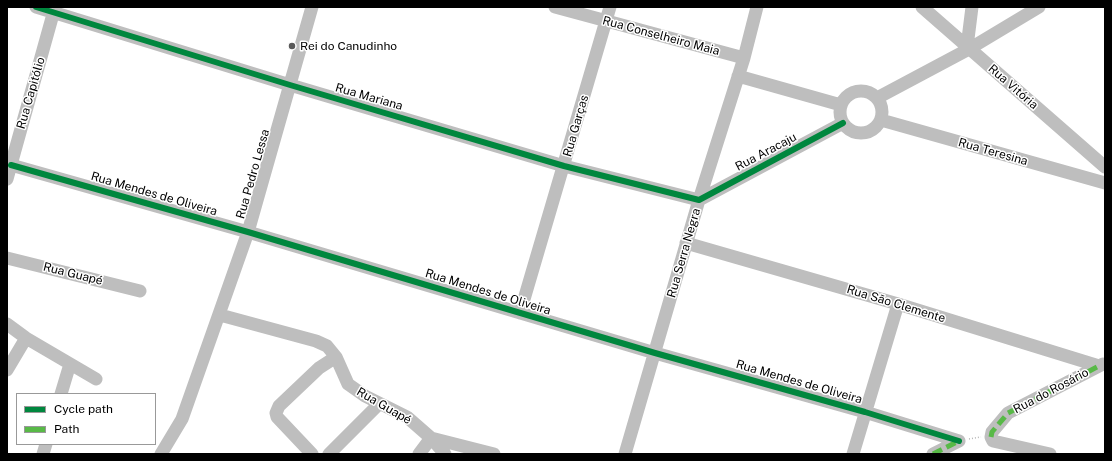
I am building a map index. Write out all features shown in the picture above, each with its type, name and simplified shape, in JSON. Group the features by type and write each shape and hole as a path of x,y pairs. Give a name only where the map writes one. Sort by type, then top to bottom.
{"street":[{"name":"Rua Mariana","path":"36,7 54,10 290,85 564,166 699,200"},
{"name":"Rua Pedro Lessa","path":"161,454 182,419 220,315 248,232 312,7"},
{"name":"Rua Conselheiro Maia","path":"555,7 744,58"},
{"name":"Rua Garças","path":"520,313 610,7"},
{"name":"Rua Serra Negra","path":"625,454 656,353 686,243 744,58 757,7"},
{"name":"Rua Vitória","path":"922,7 1105,167"},
{"path":"968,48 972,7"},
{"path":"877,98 1039,7"},
{"name":"Rua Capitólio","path":"7,179 54,10"},
{"path":"738,76 841,105"},
{"path":"860,91 873,94 877,98 882,108 881,120 877,126 866,133 853,132 847,128 840,117 841,105 848,95 860,91"},
{"name":"Rua Teresina","path":"881,120 1105,183"},
{"name":"Rua Aracaju","path":"699,200 843,123"},
{"name":"Rua Mendes de Oliveira","path":"11,165 248,232 656,353 865,412 959,441"},
{"name":"Rua São Clemente","path":"686,243 1102,365"},
{"name":"Rua Guapé","path":"7,258 140,291"},
{"path":"854,454 865,412 898,304"},
{"name":"Rua Guapé","path":"220,315 316,341 327,346 336,357 348,384 379,404 407,417 431,438 445,454"},
{"path":"7,324 26,338 96,379"},
{"path":"7,370 26,338"},
{"path":"312,454 277,417 276,414 279,406 319,368 336,357"},
{"path":"61,393 70,364"},
{"name":"Rua do Rosário","path":"991,437 992,432 1008,413 1102,365"},
{"path":"330,454 379,404"},
{"path":"991,437 993,441 1050,454"},
{"path":"419,454 431,438 494,454"},
{"path":"933,454 959,441"}],"path":[{"path":"959,441 984,436 991,437"}],"marked path":[{"path":"991,437 992,432 1008,413 1099,366"},
{"path":"933,454 959,441"}],"cycle path":[{"path":"36,7 290,85 564,166 699,200 843,123"},
{"path":"11,165 248,232 655,353 865,412 959,441"}],"place":[{"name":"Rei do Canudinho","path":"292,46"}]}
